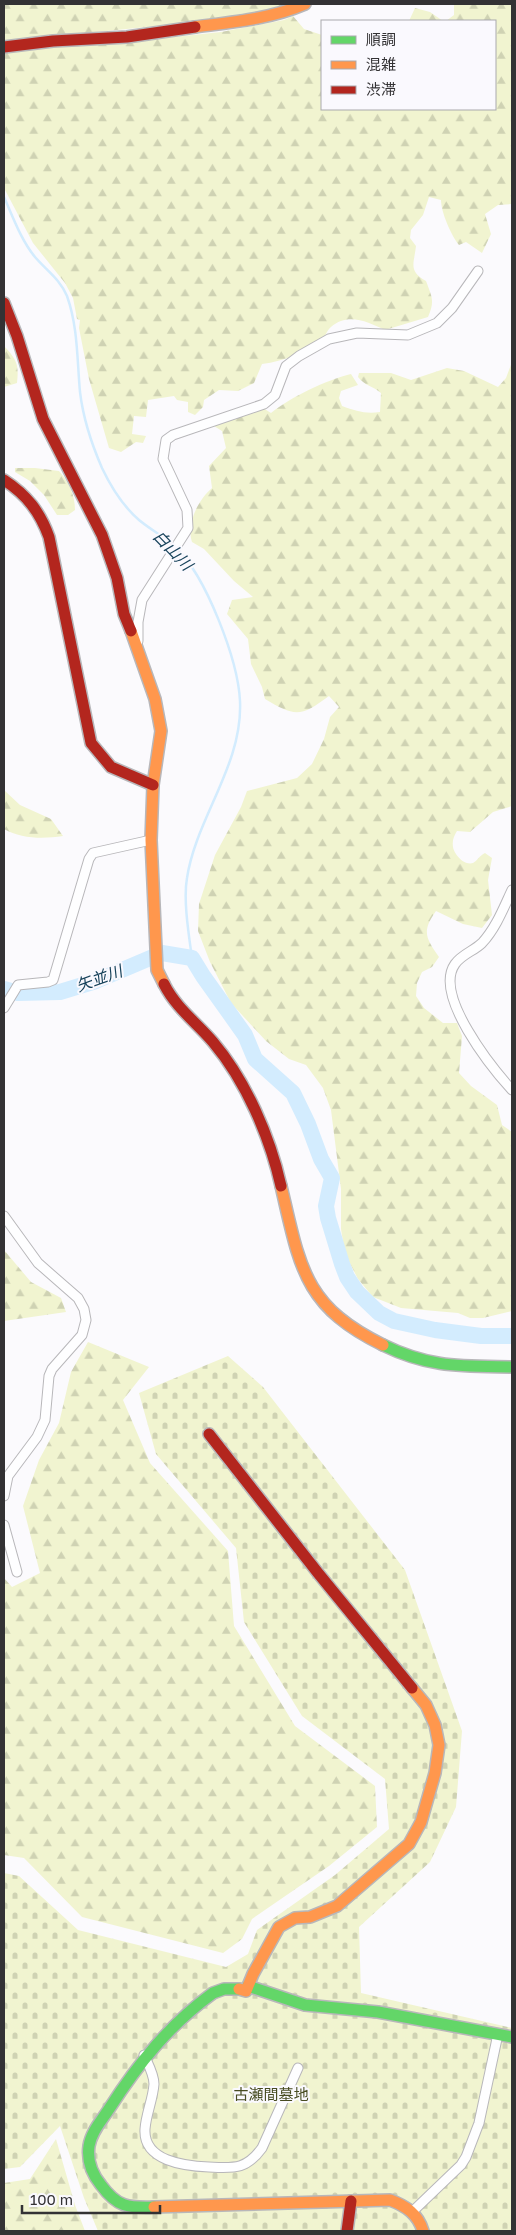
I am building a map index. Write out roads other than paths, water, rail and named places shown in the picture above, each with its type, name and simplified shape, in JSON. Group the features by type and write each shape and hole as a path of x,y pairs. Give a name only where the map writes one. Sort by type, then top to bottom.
{"street":[{"path":"4,47 53,41 127,36 262,18 284,13 305,4"},
{"path":"478,270 452,308 437,322 408,335 358,333 329,339 299,356 286,366 275,395 264,404 173,435 166,440 162,459 187,510 188,528 142,600 137,639 155,699 161,731 153,785 152,840 154,936 157,970 176,1003 214,1042 238,1078 250,1102 274,1155 300,1263 306,1277 320,1300 349,1327 406,1356 438,1364 512,1367"},
{"path":"4,303 18,336 43,418 102,535 116,578 124,614 141,655"},
{"path":"4,480 25,494 44,520 52,548 91,743 111,767 153,785"},
{"path":"4,1008 18,985 53,980 88,859 93,853 152,840"},
{"path":"512,890 481,944 461,957 455,964 451,980 455,1001 465,1027 491,1065 512,1090"},
{"path":"4,1216 38,1263 78,1298 84,1309 86,1320 79,1340 52,1369 49,1376 45,1420 37,1437 8,1476 4,1496"},
{"path":"209,1434 318,1573 426,1704 435,1725 439,1745 435,1773 420,1822 409,1844 337,1906 310,1917 295,1918 280,1927 246,1992 229,1988 216,1992 176,2022 144,2055 94,2133 88,2147 89,2156 99,2184 113,2201 121,2206 138,2209 390,2200 405,2206 412,2212 423,2231"},
{"path":"4,1526 17,1572"},
{"path":"248,1986 304,2005 378,2012 512,2037"},
{"path":"412,2212 466,2158 479,2123 498,2034"},
{"path":"144,2055 154,2083 145,2129 146,2142 152,2152 162,2158 198,2166 242,2167 254,2158 262,2148 298,2068"},
{"path":"347,2231 351,2201"}],"waterway":[{"name":"白山川","path":"4,197 30,250 57,280 67,296 75,331 83,411 91,440 102,468 128,509 139,520 172,544 187,561 198,578 209,598 227,642 238,684 240,701 239,725 234,747 192,856 187,878 186,907 192,958"},
{"name":"矢並川","path":"4,989 18,993 60,992 96,981 162,953 192,958 245,1035 255,1059 293,1093 308,1124 321,1159 332,1178 326,1206 328,1218 347,1277 357,1292 379,1313 394,1321 435,1330 481,1336 512,1336"}],"park label":[{"name":"古瀬間墓地","path":"271,2095"}]}
